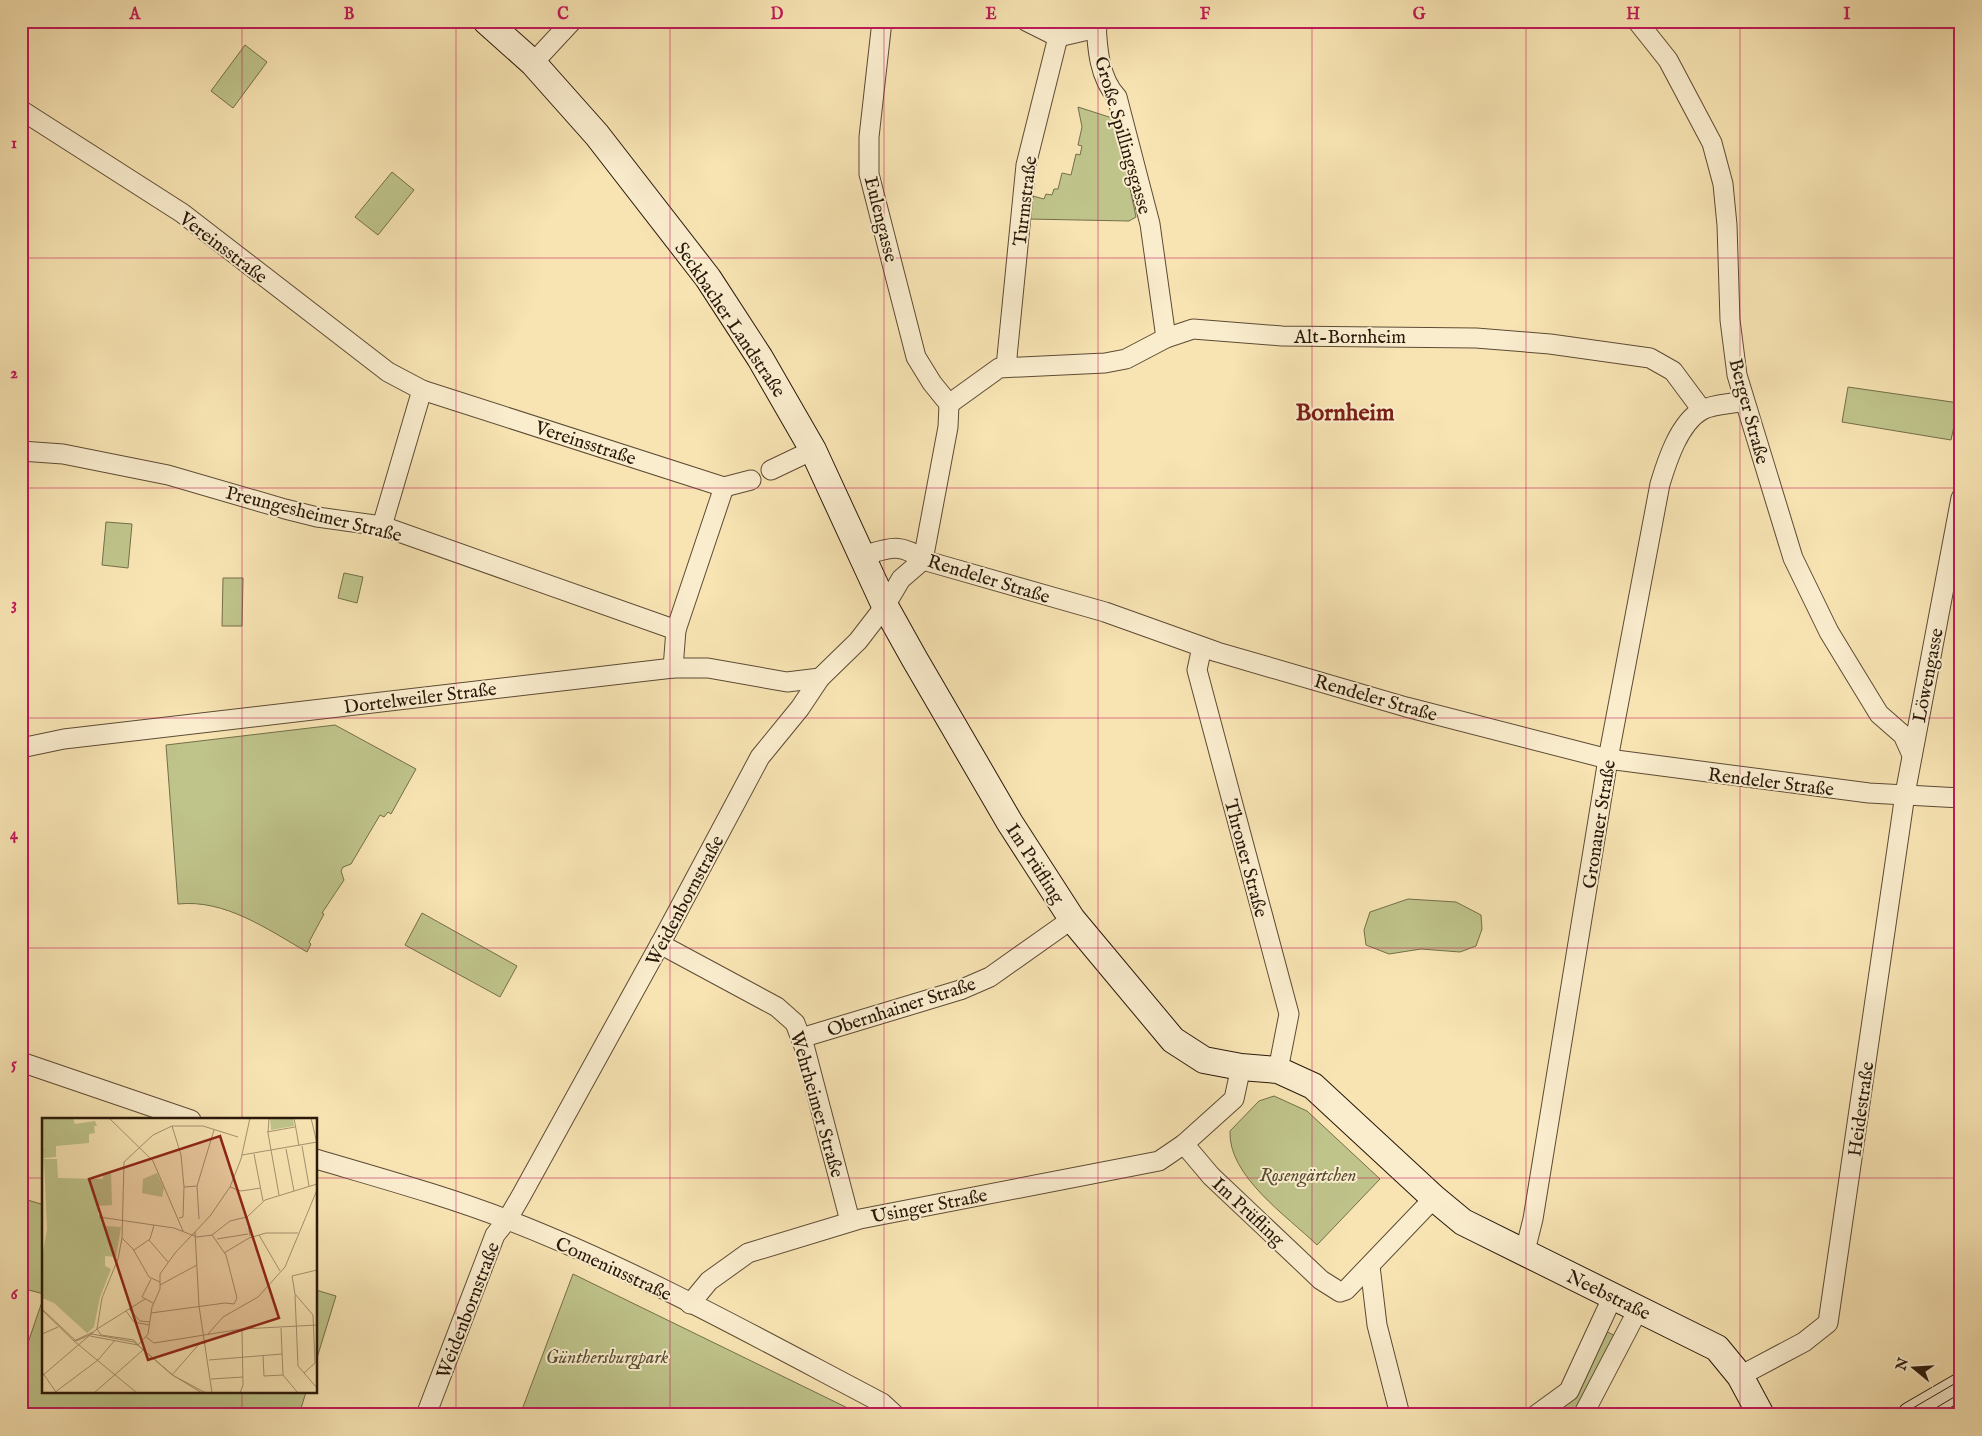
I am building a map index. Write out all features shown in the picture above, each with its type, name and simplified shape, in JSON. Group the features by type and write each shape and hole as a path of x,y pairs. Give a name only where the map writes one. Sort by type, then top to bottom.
{"main road":[{"name":"Seckbacher Landstraße","path":"486,21 533,63 596,135 708,278 760,358 813,450 885,606"},
{"name":"Im Prüfling","path":"885,606 1010,823 1072,919 1173,1040 1204,1060 1241,1067 1278,1070 1313,1086 1434,1198"},
{"name":"Neebstraße","path":"1434,1198 1463,1222 1525,1251 1717,1348 1740,1376 1761,1415"},
{"path":"1911,1415 1961,1386"}],"street":[{"path":"533,63 572,21"},
{"name":"Eulengasse","path":"882,21 869,137 869,174 916,356 932,383 949,404"},
{"path":"1026,21 1058,37 1096,25"},
{"name":"Berger Straße","path":"1637,21 1668,60 1712,143 1723,184 1727,225 1730,320 1737,376 1793,558 1828,632 1879,714 1903,735 1912,755"},
{"name":"Große Spillingsgasse","path":"1096,25 1101,63 1107,87 1116,97 1150,224 1166,338"},
{"name":"Turmstraße","path":"1006,368 1026,165 1058,37"},
{"name":"Vereinsstraße","path":"21,110 182,214 388,372 422,390 724,487"},
{"name":"Alt-Bornheim","path":"949,404 999,368 1104,363 1126,359 1166,338 1193,329 1282,336 1438,337 1550,344 1650,358 1673,371 1702,410"},
{"path":"382,526 422,390"},
{"path":"1702,410 1744,401"},
{"path":"923,560 948,427 949,404"},
{"name":"Gronauer Straße","path":"1525,1251 1533,1219 1608,759 1660,484 1670,453 1689,422 1702,410"},
{"path":"771,470 813,450"},
{"name":"Preungesheimer Straße","path":"21,451 63,454 168,475 317,517 382,526 676,630"},
{"path":"673,668 676,630 724,487 751,480"},
{"name":"Löwengasse","path":"1905,794 1961,498"},
{"name":"Rendeler Straße","path":"862,556 886,548 908,549 923,560 1105,612 1202,647 1406,706 1608,759 1869,793 1961,798"},
{"name":"Weidenbornstraße","path":"426,1415 495,1235 507,1220 660,944 760,758 800,708 820,678 858,642 885,606 901,578 923,560"},
{"name":"Throner Straße","path":"1202,647 1197,670 1288,1014 1278,1070"},
{"name":"Dortelweiler Straße","path":"21,748 64,739 673,668 708,668 787,682 820,678"},
{"name":"Heidestraße","path":"1740,1376 1804,1342 1828,1323 1905,794"},
{"name":"Obernhainer Straße","path":"801,1038 960,990 990,977 1072,919"},
{"name":"Wehrheimer Straße","path":"660,944 777,1007 795,1023 801,1038 850,1221"},
{"path":"21,1062 185,1118"},
{"path":"1184,1144 1234,1099 1241,1067"},
{"name":"Usinger Straße","path":"690,1304 709,1281 748,1253 850,1221 1159,1161 1184,1144"},
{"name":"Im Prüfling","path":"1184,1144 1211,1176 1332,1288 1340,1292 1346,1290 1434,1198"},
{"name":"Comeniusstraße","path":"318,1160 507,1220 586,1254 690,1304 882,1403 895,1415"},
{"path":"1370,1266 1377,1325 1400,1415"},
{"path":"1536,1415 1569,1391 1613,1296"},
{"path":"1583,1415 1638,1308"}],"green space":[{"path":"245,45 267,62 233,108 211,91"},
{"path":"1078,107 1109,117 1114,116 1136,217 1129,221 1028,219 1029,168 1042,113 1032,163 1034,164 1031,176 1034,177 1029,195 1044,199 1046,194 1052,195 1054,189 1058,189 1062,173 1071,175 1076,154 1080,155 1082,146 1078,145 1082,127"},
{"path":"392,172 414,190 378,235 355,217"},
{"path":"1848,387 1959,403 1951,440 1842,422"},
{"path":"106,522 132,524 128,568 102,565"},
{"path":"344,573 363,577 357,603 338,598"},
{"path":"223,578 243,578 242,626 222,626"},
{"path":"335,725 416,769 391,814 388,812 384,817 380,815 351,864 343,867 341,871 344,880 322,913 324,914 309,942 311,944 307,952 261,925 229,911 212,906 178,904 166,745"},
{"path":"1408,899 1456,902 1481,915 1482,929 1476,946 1460,952 1421,949 1389,954 1366,945 1364,930 1370,912"},
{"path":"422,913 517,966 500,997 405,945"},
{"name":"Rosengärtchen","path":"1274,1096 1307,1111 1380,1179 1317,1245 1262,1194 1239,1164 1232,1148 1230,1131 1259,1101"},
{"path":"21,1198 42,1204 42,1293 21,1288"},
{"name":"Günthersburgpark","path":"573,1274 862,1415 520,1415"},
{"path":"318,1291 336,1296 318,1354"},
{"path":"42,1302 42,1394 305,1394 299,1415 21,1415 21,1363"},
{"path":"1604,1330 1617,1337 1580,1415 1545,1415"}],"tram line":[{"path":"1901,1415 1961,1380"},
{"path":"1924,1415 1961,1393"}],"district":[{"name":"Bornheim","path":"1345,412"}]}
